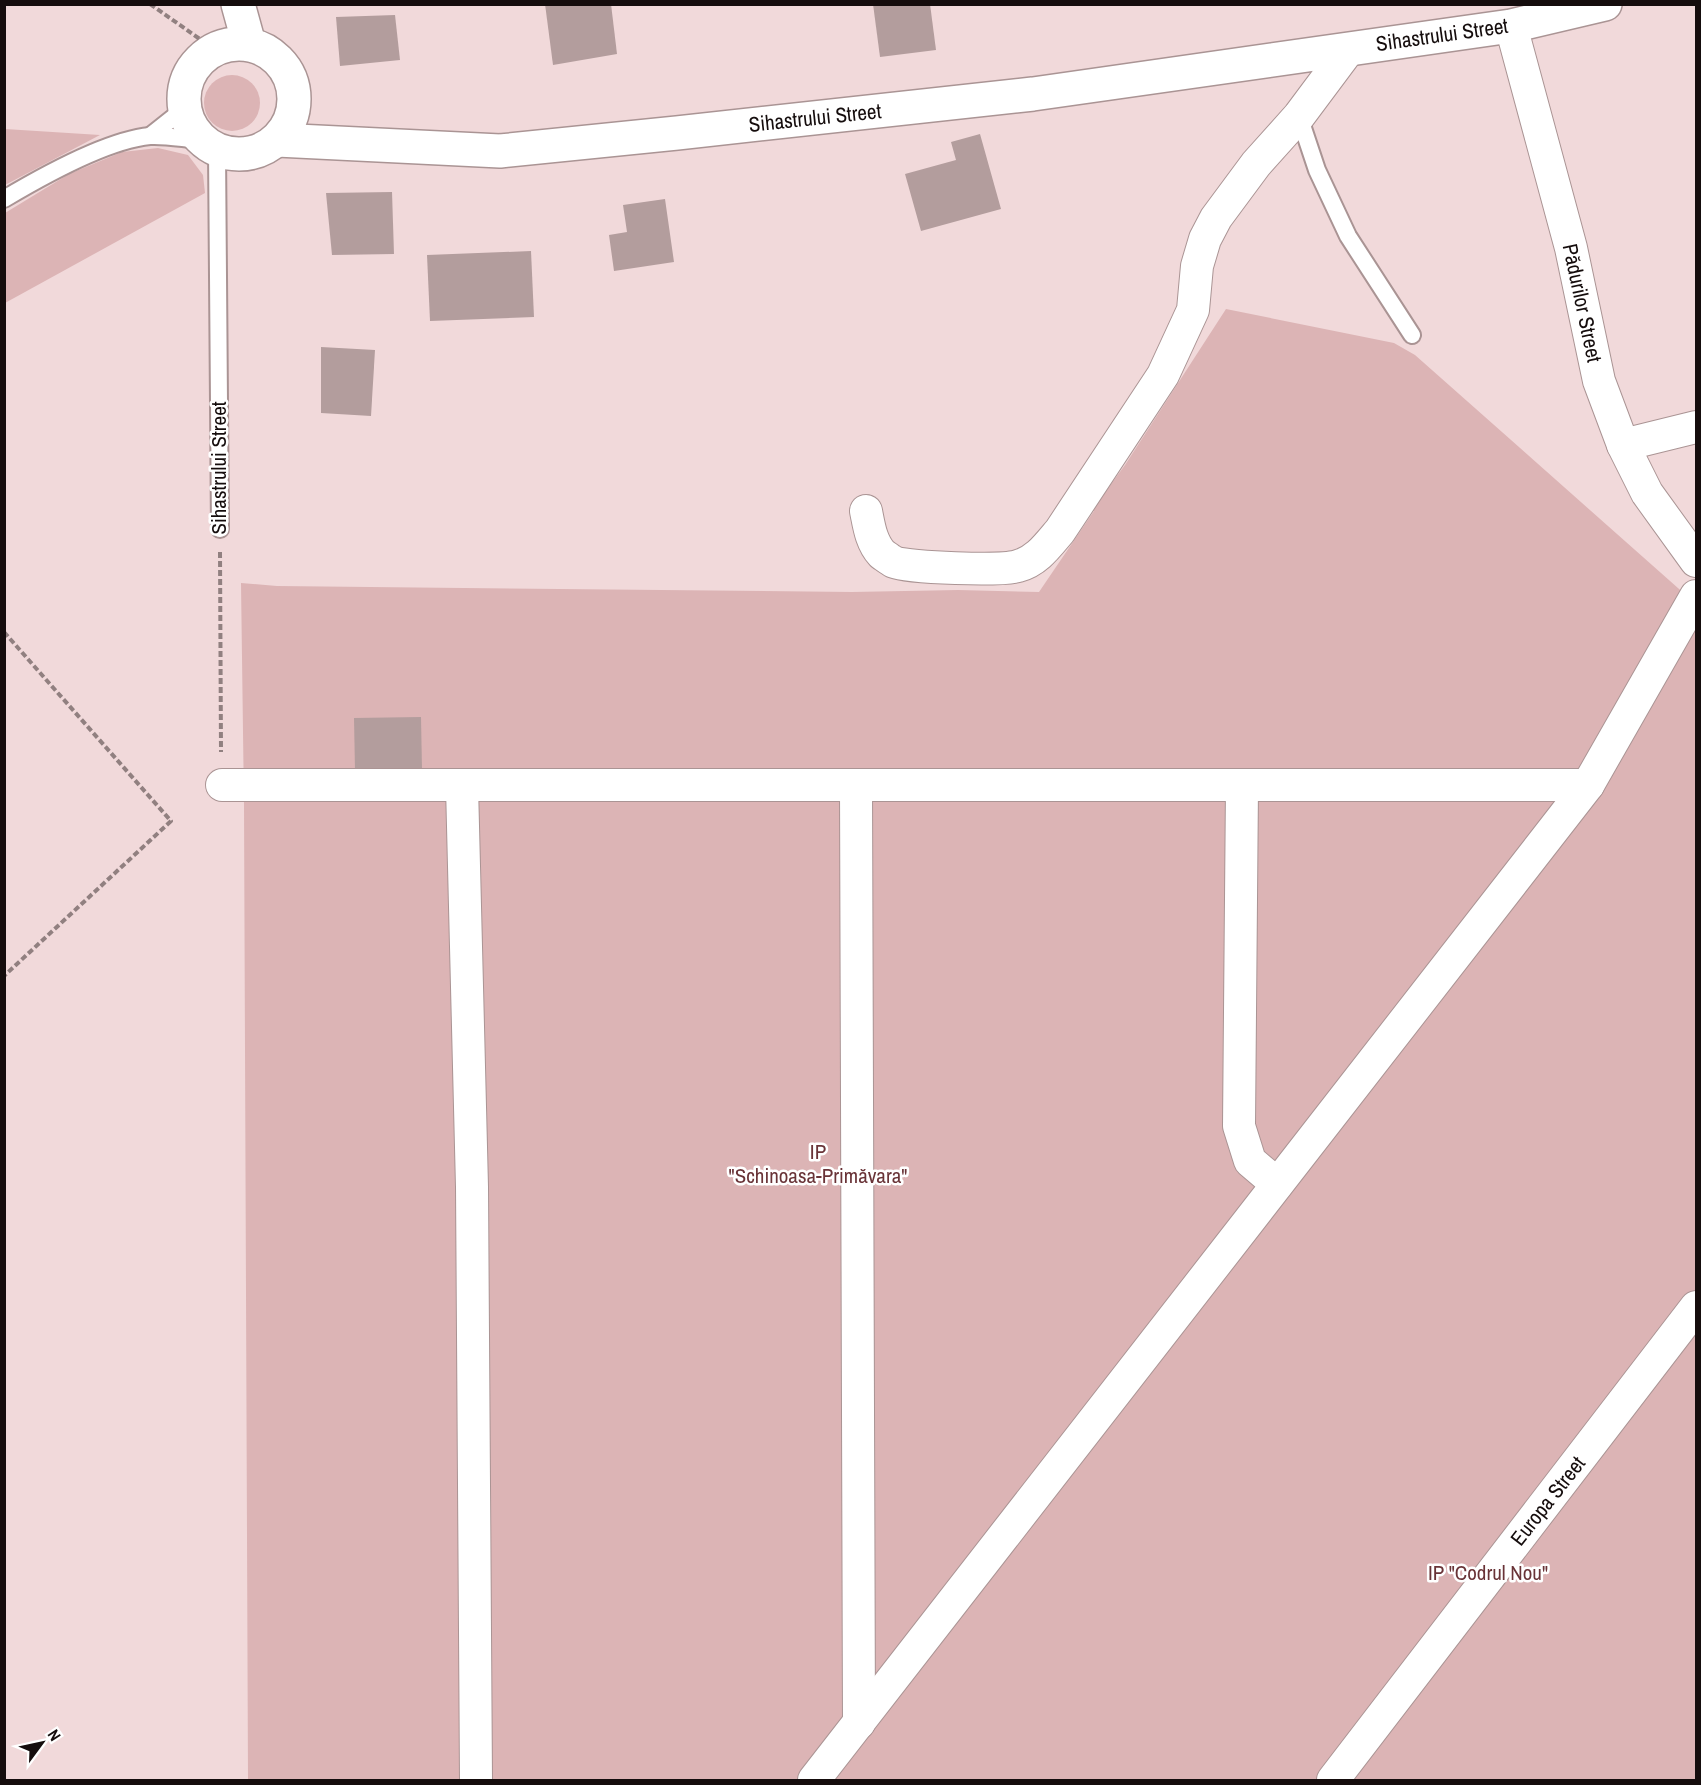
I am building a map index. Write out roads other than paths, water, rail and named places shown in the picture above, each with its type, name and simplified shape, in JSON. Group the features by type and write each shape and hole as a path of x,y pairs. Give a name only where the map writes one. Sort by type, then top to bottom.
{"street":[{"path":"238,4 249,44"},
{"name":"Sihastrului Street","path":"209,145 233,154 249,154 264,149 277,140 500,151 1033,94 1510,26 1605,4"},
{"name":"Pădurilor Street","path":"1510,26 1571,248 1599,381 1623,445 1647,493 1696,561"},
{"path":"209,145 190,126 184,109 184,91 189,74 200,60 214,49 231,44 249,44 266,50 280,60 290,75 295,92 294,110 288,126 277,140"},
{"name":"Sihastrului Street","path":"866,511 873,539 883,555 894,562 935,568 1016,567 1031,561 1045,549 1060,531 1163,375 1193,310 1197,266 1205,239 1216,218 1256,164 1299,116 1349,49"},
{"path":"1623,445 1696,427"},
{"path":"814,1780 1587,785 1696,596"},
{"path":"222,785 1587,785"},
{"path":"462,786 472,1187 476,1780"},
{"path":"856,786 859,1723"},
{"path":"1242,786 1239,1126 1250,1161 1277,1184"},
{"name":"Europa Street","path":"1333,1780 1696,1307"}],"lane":[{"path":"150,136 184,109"},
{"path":"1299,116 1317,170 1348,236 1412,335"},
{"path":"4,199 76,161 117,144 150,136 209,145"},
{"name":"Sihastrului Street","path":"209,145 220,529"}],"park label":[{"name":"IP \"Schinoasa-Primăvara\"","path":"818,1164"},
{"name":"IP \"Codrul Nou\"","path":"1488,1573"}]}
